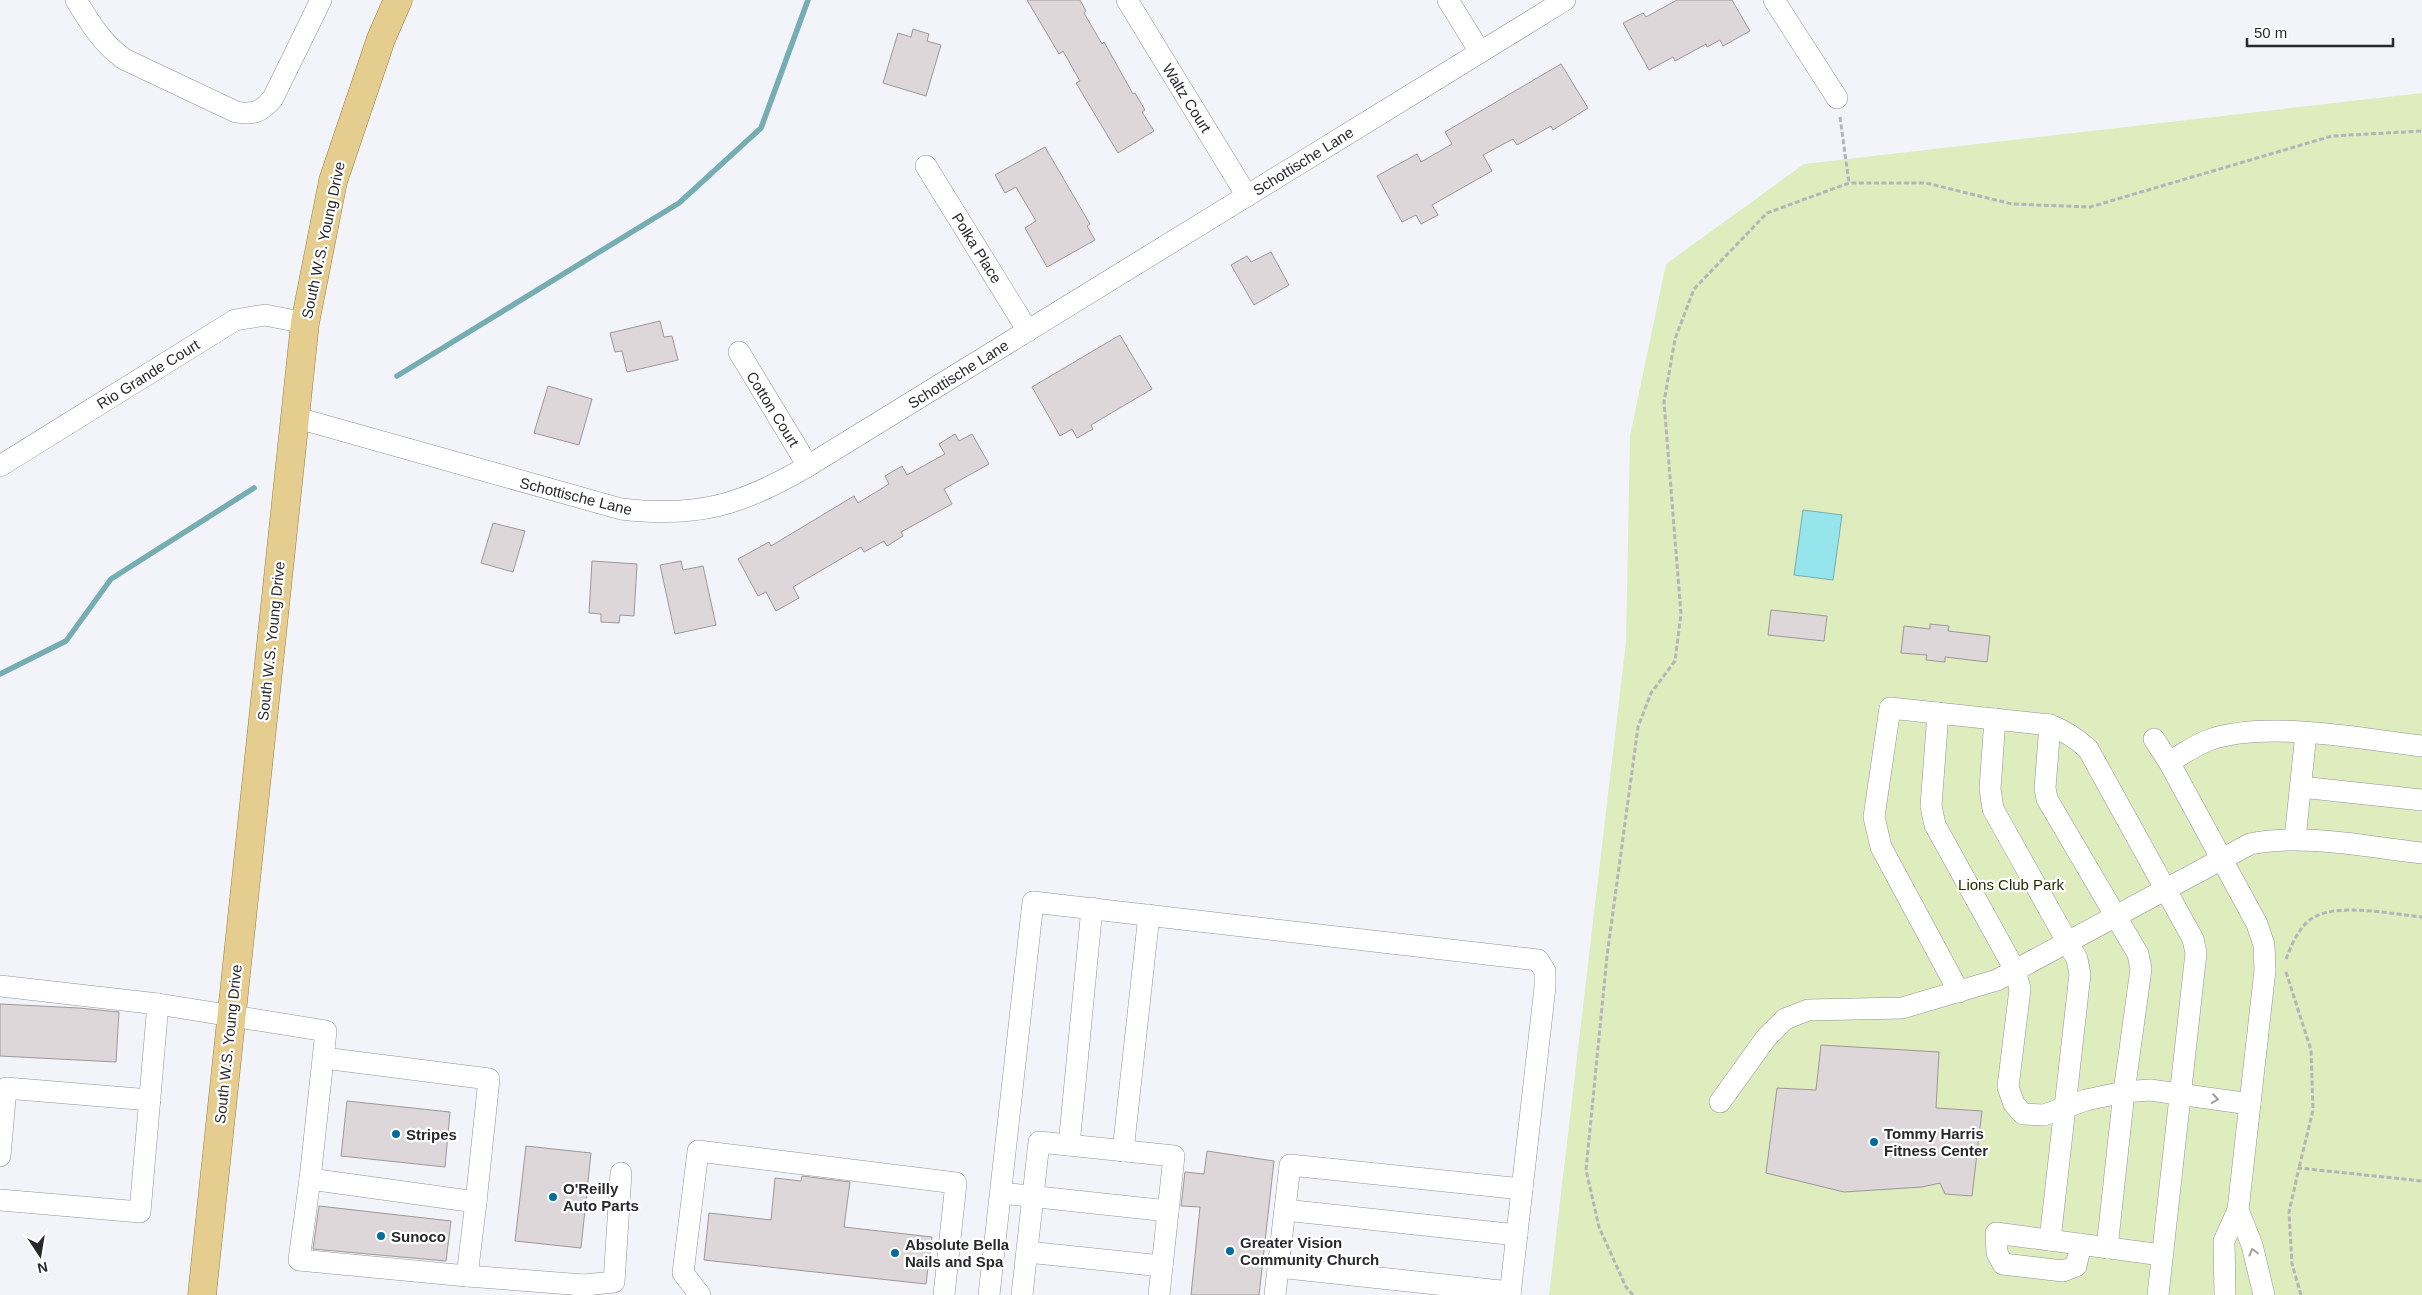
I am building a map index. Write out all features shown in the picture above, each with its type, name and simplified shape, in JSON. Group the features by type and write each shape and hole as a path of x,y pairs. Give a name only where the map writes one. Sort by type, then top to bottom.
{"main road":[{"name":"South W.S. Young Drive","path":"202,1295 305,322 333,181 381,39 398,0"}],"street":[{"path":"76,0 98,36 109,48 124,59 236,112 250,114 264,110 273,98 321,0"},
{"name":"Waltz Court","path":"1126,0 1247,196"},
{"path":"1448,0 1480,52"},
{"name":"Schottische Lane","path":"294,417 596,504 649,512 696,511 741,500 774,486 808,466 1565,0"},
{"path":"1774,0 1837,98"},
{"name":"Polka Place","path":"926,166 1028,331"},
{"name":"Rio Grande Court","path":"0,466 235,320 266,315 305,322"},
{"name":"Cotton Court","path":"739,352 808,466"},
{"path":"1959,992 1881,848 1874,817 1890,708 2050,725 2064,730 2088,749 2193,939 2196,952 2158,1295"},
{"path":"1938,713 1930,806 1935,825 2015,970 2020,989 2008,1087 2014,1104 2023,1114 2044,1115 2086,1100 2124,1092 2150,1090 2250,1104"},
{"path":"1995,719 1990,789 1993,809 2077,959 2080,974 2050,1240"},
{"path":"2050,725 2045,788 2047,799 2138,954 2141,969 2124,1092 2107,1248"},
{"path":"2169,762 2208,740 2237,732 2306,733 2422,746"},
{"path":"2295,839 2306,733"},
{"path":"2154,739 2169,762 2222,858 2257,924 2264,945 2265,970 2238,1210 2224,1241 2226,1295"},
{"path":"2300,787 2422,800"},
{"path":"1720,1102 1766,1038 1785,1020 1808,1010 1902,1008 1997,980 2250,844 2273,839 2295,839 2422,853"},
{"path":"990,1295 1033,902 1538,960 1545,970 1545,987 1510,1294 1278,1267"},
{"path":"1069,1145 1092,908"},
{"path":"1123,1151 1149,915"},
{"path":"0,986 158,1004 326,1031 299,1260 466,1276 584,1290 614,1282 621,1174"},
{"path":"0,1200 140,1212 158,1004"},
{"path":"324,1058 489,1079 466,1276"},
{"path":"0,1156 6,1088 150,1100"},
{"path":"1022,1295 1039,1142 1174,1156 1159,1295"},
{"path":"700,1295 683,1273 698,1151 956,1183 944,1295"},
{"path":"1275,1295 1290,1165 1522,1189"},
{"path":"310,1179 476,1202"},
{"path":"1001,1194 1168,1211"},
{"path":"1285,1210 1517,1235"},
{"path":"2238,1210 2252,1245 2264,1295"},
{"path":"2081,1244 2076,1266 2063,1271 2003,1264 1997,1253 1996,1234 2050,1240 2081,1244 2107,1248 2162,1255"},
{"path":"1027,1252 1162,1266"}],"path":[{"path":"1837,98 1849,183"},
{"path":"1634,1295 1626,1287 1598,1226 1586,1170 1607,956 1638,727 1651,693 1675,661 1681,614 1664,402 1676,339 1694,289 1767,213 1849,183 1926,183 2012,204 2090,206 2332,136 2422,131"},
{"path":"2284,963 2295,936 2314,917 2346,909 2422,917"},
{"path":"2286,970 2311,1050 2313,1110 2289,1212 2292,1264 2300,1295"},
{"path":"2299,1168 2422,1182"}],"green space":[{"name":"Lions Club Park","path":"2422,93 2422,1295 1549,1295 1626,642 1630,436 1666,264 1804,164"}],"water":[{"path":"1803,510 1842,515 1833,580 1794,575"}],"building":[{"path":"1027,0 1080,0 1086,11 1084,13 1102,44 1104,42 1133,94 1135,93 1145,110 1142,112 1154,131 1118,153 1076,83 1080,81 1063,51 1059,54"},
{"path":"1677,0 1732,0 1750,31 1723,46 1720,40 1707,47 1706,44 1675,61 1673,57 1649,70 1623,23 1643,13 1646,17"},
{"path":"913,29 929,34 927,41 941,45 926,96 883,83 898,33 911,37"},
{"path":"1561,64 1588,108 1553,130 1551,126 1517,145 1513,139 1483,155 1492,171 1432,205 1438,215 1421,224 1416,215 1402,222 1377,176 1417,154 1421,162 1452,144 1445,132"},
{"path":"1045,147 1090,224 1087,226 1095,240 1047,267 1025,228 1036,221 1016,187 1005,193 995,175"},
{"path":"1271,252 1289,285 1254,305 1231,265 1247,256 1251,262"},
{"path":"660,321 664,337 672,336 678,360 627,372 622,351 615,352 610,333"},
{"path":"1120,335 1152,389 1091,425 1093,429 1077,438 1072,429 1060,436 1032,387"},
{"path":"548,386 592,399 579,445 534,433"},
{"path":"955,434 959,441 972,434 989,464 944,489 952,504 901,532 903,536 887,546 884,541 864,552 861,547 793,587 799,598 776,611 766,592 758,596 738,559 769,542 771,546 854,496 858,503 889,484 885,476 902,466 907,475 945,454 939,444"},
{"path":"493,523 525,531 513,572 481,563"},
{"path":"592,561 637,564 634,616 620,615 619,623 601,622 601,614 589,613"},
{"path":"681,561 683,570 703,566 716,625 675,634 660,565"},
{"path":"1771,610 1827,616 1824,641 1768,635"},
{"path":"1930,624 1949,626 1948,631 1990,636 1987,662 1945,657 1945,662 1926,660 1927,655 1901,653 1904,626 1930,629"},
{"path":"0,1004 119,1012 116,1062 0,1056"},
{"name":"Tommy Harris Fitness Center","path":"1821,1045 1939,1052 1936,1108 1982,1111 1972,1196 1945,1194 1940,1183 1922,1187 1844,1192 1766,1173 1777,1088 1816,1090"},
{"name":"Stripes","path":"347,1101 450,1112 445,1167 341,1156"},
{"name":"O'Reilly Auto Parts","path":"526,1146 591,1153 581,1248 515,1241"},
{"name":"Greater Vision Community Church","path":"1207,1151 1274,1161 1259,1295 1191,1295 1200,1207 1181,1206 1185,1172 1204,1174"},
{"path":"802,1176 850,1182 844,1227 932,1237 926,1284 704,1260 709,1213 771,1220 775,1178 801,1181"},
{"name":"Sunoco","path":"319,1206 451,1221 446,1261 313,1249"}],"waterway":[{"path":"397,376 679,203 761,128 808,0"},
{"path":"0,674 66,641 111,579 254,488"}],"place":[{"name":"Stripes","path":"396,1134"},
{"name":"Tommy Harris Fitness Center","path":"1874,1142"},
{"name":"O'Reilly Auto Parts","path":"553,1197"},
{"name":"Sunoco","path":"381,1236"},
{"name":"Greater Vision Community Church","path":"1230,1251"},
{"name":"Absolute Bella Nails and Spa","path":"895,1253"}]}
